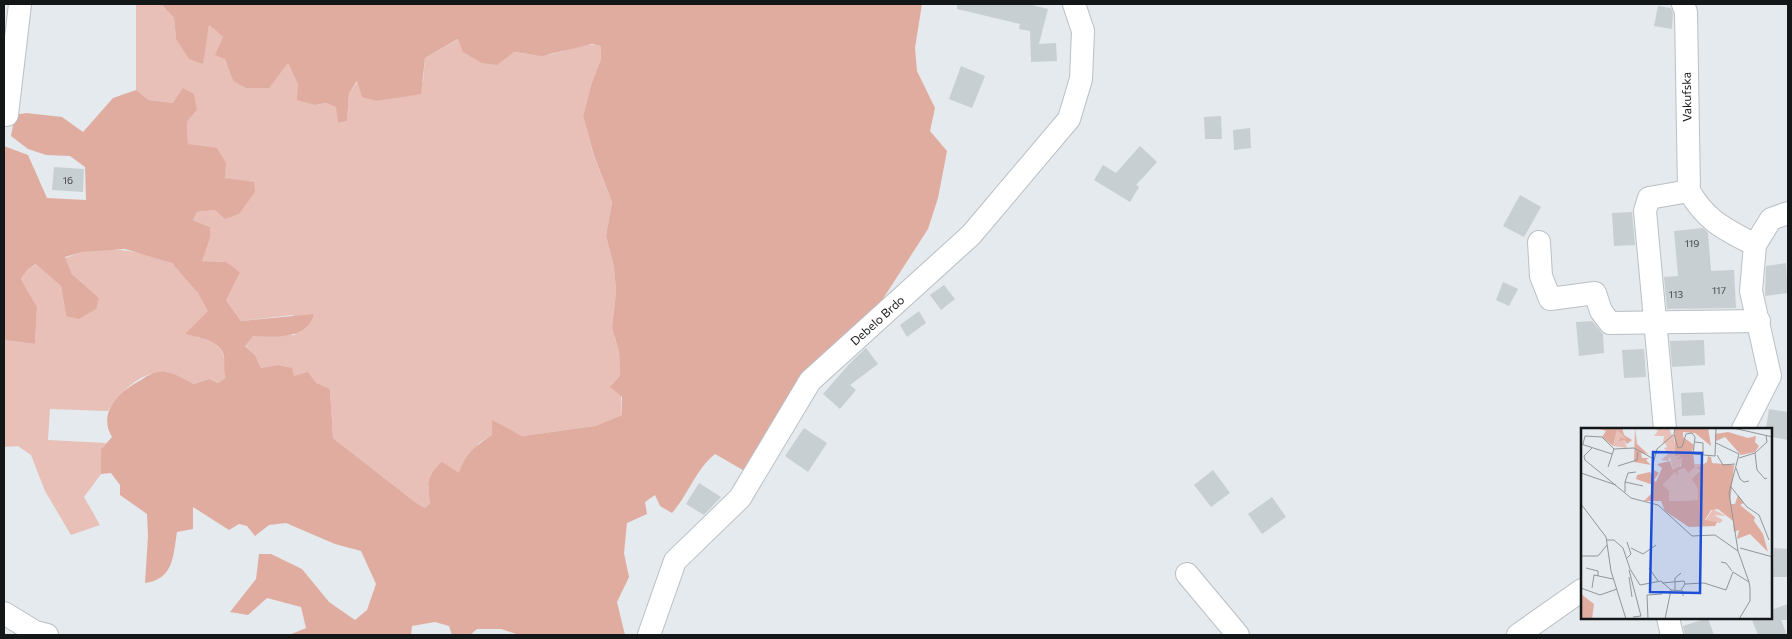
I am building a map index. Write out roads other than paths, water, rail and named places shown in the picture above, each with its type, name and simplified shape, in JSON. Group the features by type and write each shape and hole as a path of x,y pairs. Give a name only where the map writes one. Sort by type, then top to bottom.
{"street":[{"name":"Debelo Brdo","path":"649,635 675,561 740,498 810,380 971,236 1069,119 1081,79 1083,31 1074,4"},
{"name":"Vakufska","path":"1683,4 1686,12 1690,190 1699,208 1718,225 1755,245"},
{"path":"13,109 24,13"},
{"path":"1665,428 1645,211 1649,198 1690,190"},
{"path":"1744,428 1779,380 1751,291 1755,245 1770,219 1788,213"},
{"path":"1539,242 1541,276 1550,299 1595,293 1601,311 1610,323 1760,321"},
{"path":"1187,574 1238,635"},
{"path":"1518,635 1581,591"},
{"path":"4,613 35,632 47,635"},
{"path":"1668,619 1672,635"}]}
